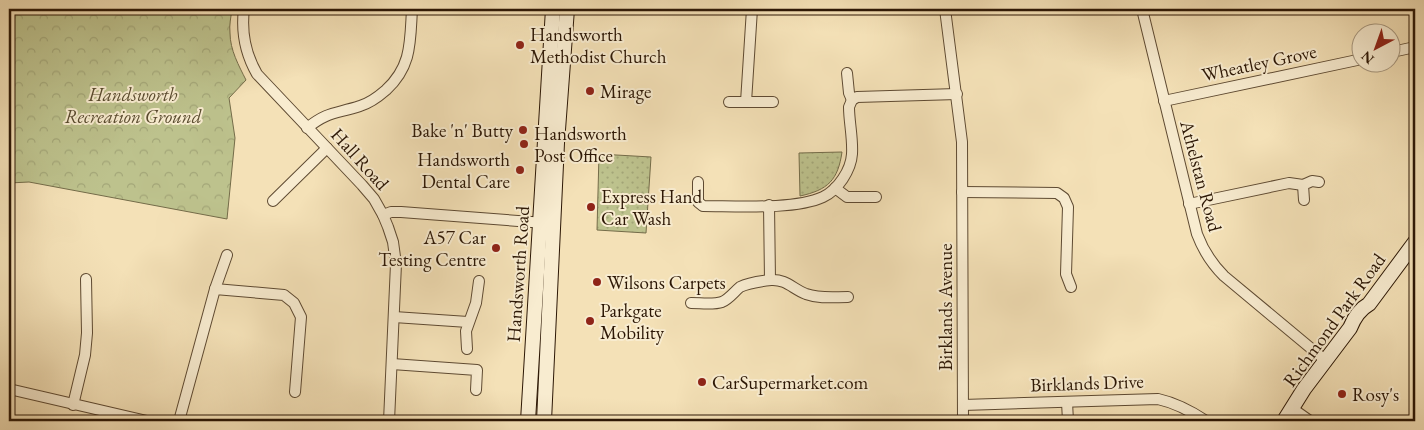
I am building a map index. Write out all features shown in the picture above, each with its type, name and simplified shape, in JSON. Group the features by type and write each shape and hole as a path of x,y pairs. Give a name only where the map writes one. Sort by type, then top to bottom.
{"main road":[{"name":"Handsworth Road","path":"544,421 553,9"},
{"name":"Handsworth Road","path":"550,160 567,9"},
{"name":"Handsworth Road","path":"528,421 547,223"},
{"name":"Richmond Park Road","path":"1284,421 1304,389 1362,309 1369,304 1415,242"}],"street":[{"path":"244,9 242,30 246,52 252,67 268,88 308,128"},
{"name":"Hall Road","path":"389,421 396,264 393,242 383,215 362,184 308,128 329,114 366,105 394,83 408,58 412,9"},
{"path":"746,102 752,9"},
{"name":"Birklands Avenue","path":"945,9 962,142 963,421"},
{"name":"Athelstan Road","path":"1142,9 1189,204 1201,245 1214,266 1228,280 1325,360"},
{"path":"1402,50 1415,47"},
{"name":"Wheatley Grove","path":"1164,101 1352,61"},
{"path":"847,72 849,93 852,100"},
{"path":"698,182 698,202 703,206 809,202 824,196 835,188 844,177 852,154 849,107 852,100 857,96 956,94"},
{"path":"729,102 773,102"},
{"path":"273,201 327,148"},
{"path":"1189,204 1289,183 1303,185 1312,181 1319,182"},
{"path":"1303,185 1304,200"},
{"path":"835,188 846,197 876,197"},
{"path":"962,192 1057,193 1064,198 1068,207 1066,274 1071,287"},
{"path":"769,205 770,280"},
{"path":"383,215 391,212 401,212 547,223"},
{"path":"179,421 215,289 227,255"},
{"path":"73,405 85,355 87,333 86,279"},
{"path":"691,303 721,302 743,286 770,280 790,284 803,293 812,296 822,298 848,297"},
{"path":"467,349 466,330 476,303 478,281"},
{"path":"215,289 284,296 294,303 301,317 294,392"},
{"path":"394,317 468,322"},
{"path":"392,364 477,370 476,390"},
{"path":"9,389 147,421"},
{"name":"Birklands Drive","path":"963,406 1158,399 1172,402 1192,411 1206,421"},
{"path":"1067,402 1068,421"},
{"path":"1293,409 1310,421"}],"green space":[{"name":"Handsworth Recreation Ground","path":"9,9 232,9 230,39 235,58 246,80 229,98 235,138 227,219 29,182 9,183"},
{"path":"842,152 838,170 830,182 818,191 800,196 799,153"},
{"path":"599,154 651,157 646,233 597,230"}],"place":[{"name":"Handsworth Methodist Church","path":"520,45"},
{"name":"Mirage","path":"590,91"},
{"name":"Bake 'n' Butty","path":"523,130"},
{"name":"Handsworth Post Office","path":"524,144"},
{"name":"Handsworth Dental Care","path":"520,170"},
{"name":"Express Hand Car Wash","path":"591,207"},
{"name":"A57 Car Testing Centre","path":"496,248"},
{"name":"Wilsons Carpets","path":"597,282"},
{"name":"Parkgate Mobility","path":"590,321"},
{"name":"CarSupermarket.com","path":"702,382"},
{"name":"Rosy's","path":"1342,394"}]}
